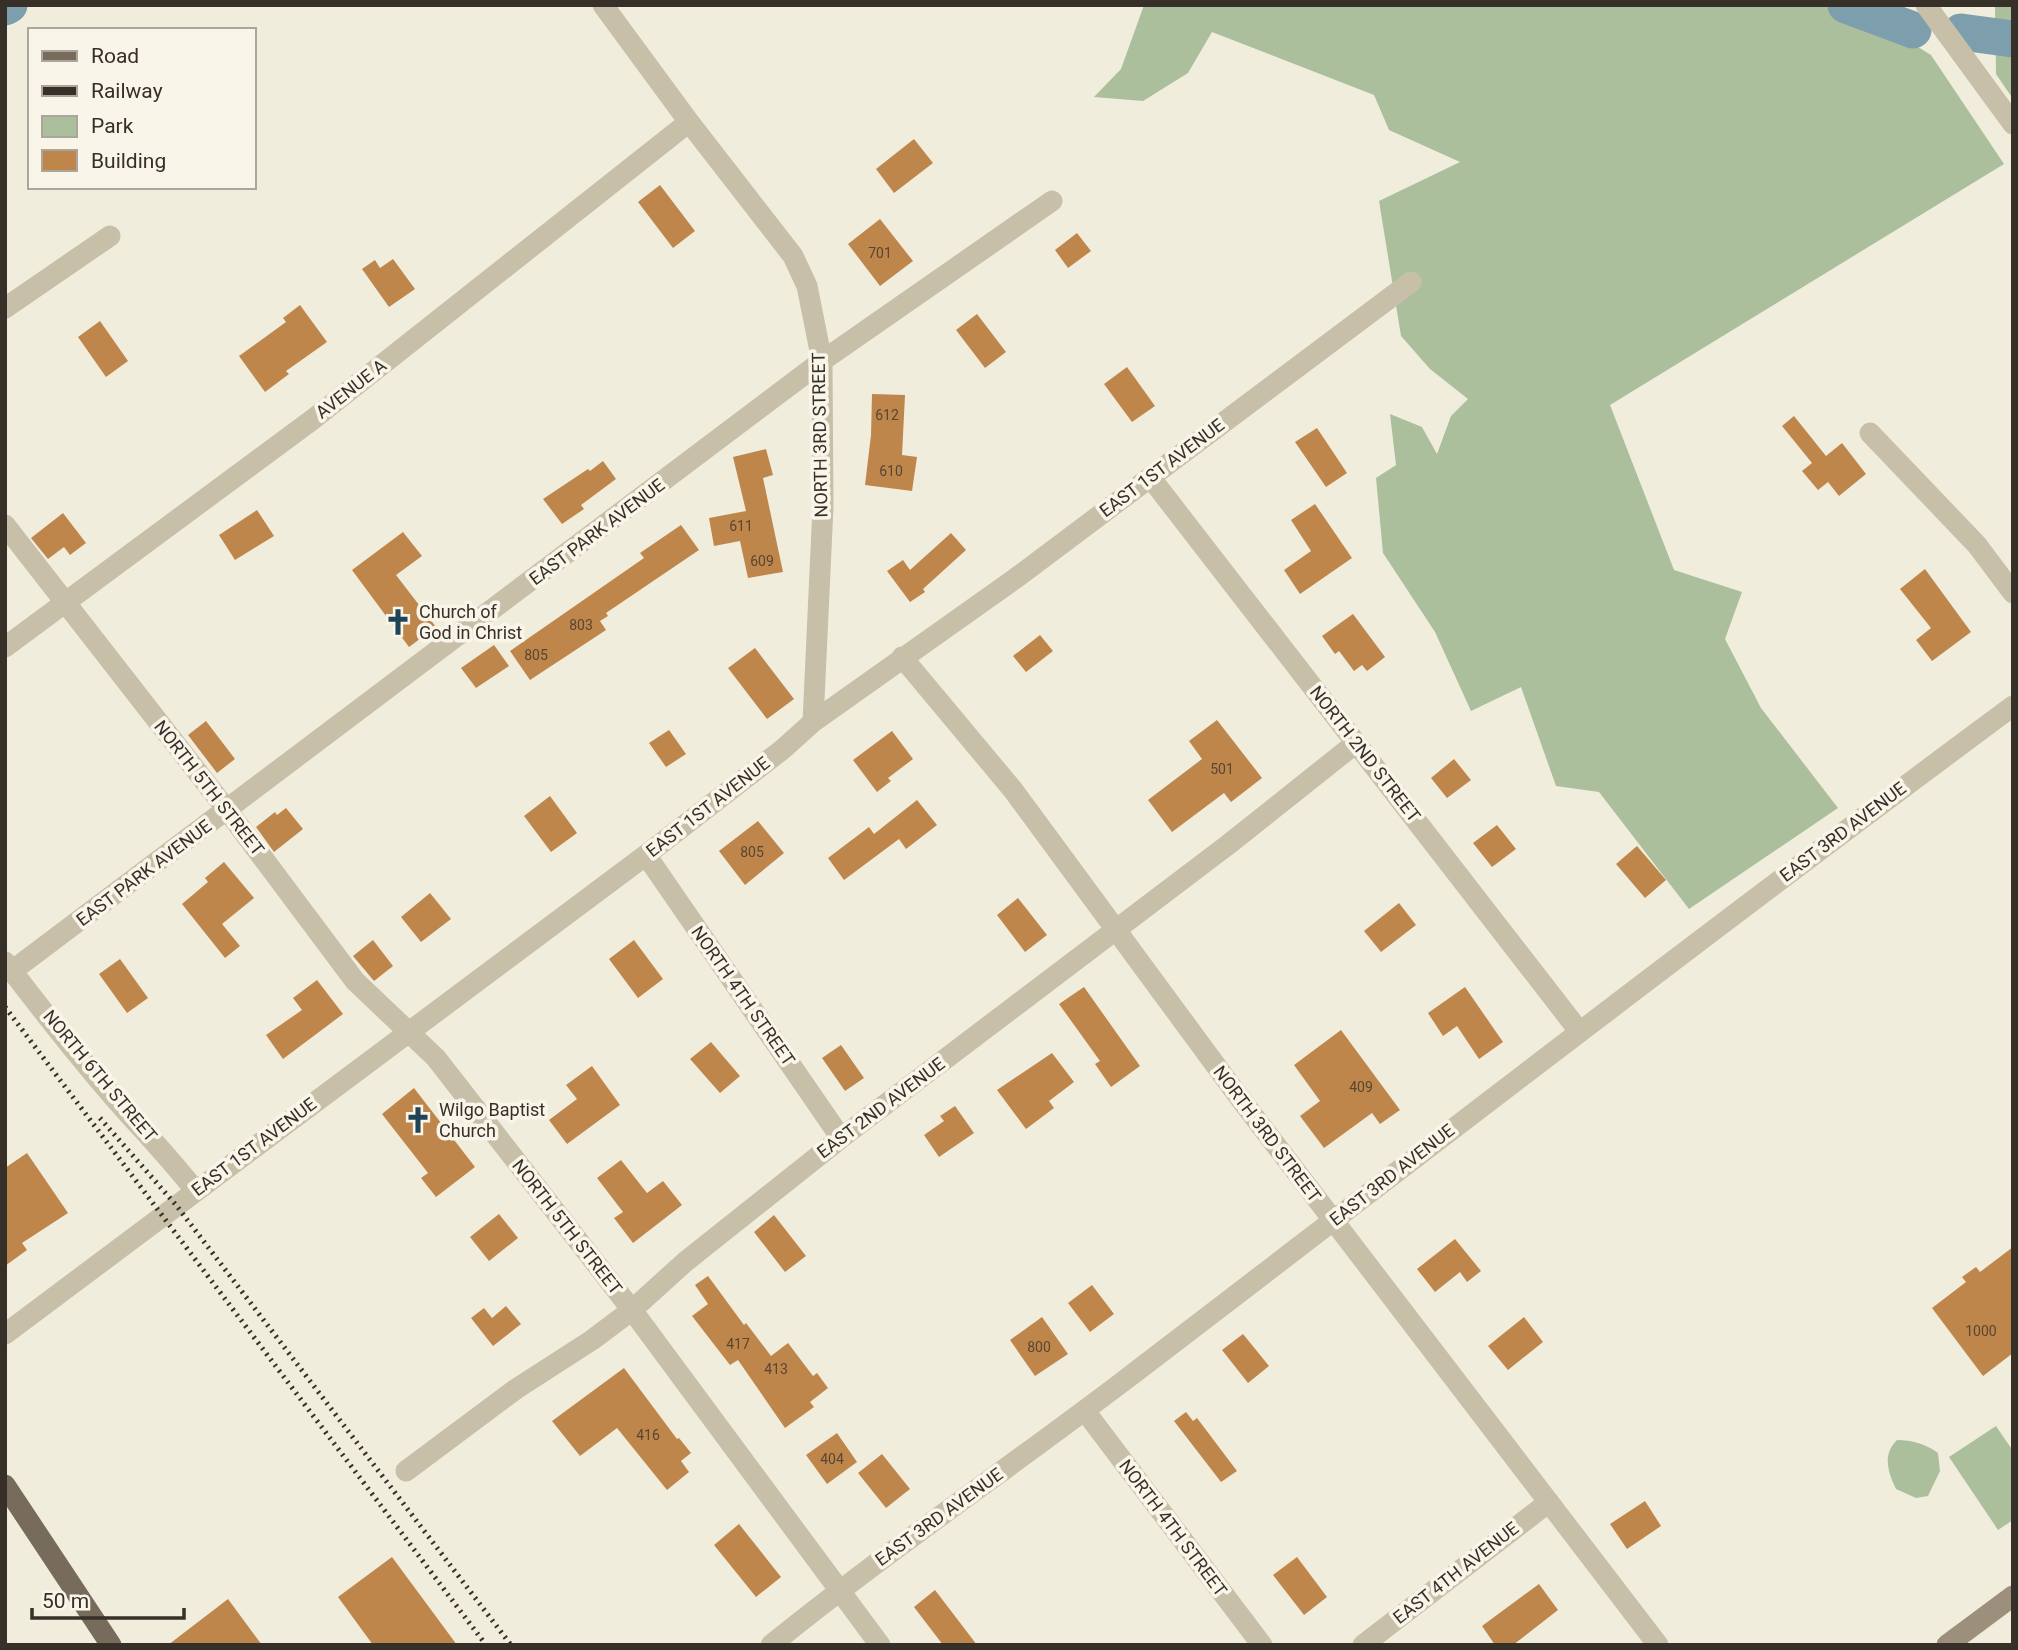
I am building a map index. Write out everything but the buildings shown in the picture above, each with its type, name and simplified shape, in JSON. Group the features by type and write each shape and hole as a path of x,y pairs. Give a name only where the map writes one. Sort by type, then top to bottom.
{"main road":[{"path":"5,1485 111,1645"}],"street":[{"name":"NORTH 3RD STREET","path":"603,5 793,256 807,286 822,361 823,507 813,722"},
{"path":"1926,5 2013,124"},
{"name":"AVENUE A","path":"5,647 312,420 689,122"},
{"name":"EAST PARK AVENUE","path":"9,967 227,810 822,361 1052,201"},
{"path":"5,308 110,236"},
{"name":"EAST 1ST AVENUE","path":"5,1334 646,855 783,749 813,722 1016,578 1411,282"},
{"path":"1870,433 1977,545 2013,593"},
{"name":"NORTH 2ND STREET","path":"1150,477 1579,1031"},
{"name":"NORTH 5TH STREET","path":"5,525 227,810 355,981 436,1058 632,1310 880,1645"},
{"name":"NORTH 3RD STREET","path":"902,657 1013,790 1239,1097 1658,1645"},
{"name":"EAST 3RD AVENUE","path":"771,1645 838,1590 1084,1411 1579,1031 2013,706"},
{"name":"EAST 2ND AVENUE","path":"406,1471 516,1389 592,1340 632,1310 685,1262 841,1138 1229,844 1356,743"},
{"name":"NORTH 4TH STREET","path":"646,855 841,1138"},
{"name":"NORTH 6TH STREET","path":"9,967 195,1190"},
{"name":"NORTH 4TH STREET","path":"1084,1411 1262,1645"},
{"name":"EAST 4TH AVENUE","path":"1363,1645 1549,1502"},
{"path":"1947,1645 2010,1604"}],"green space":[{"path":"1144,5 1850,5 1931,55 2004,164 1610,405 1674,570 1742,592 1725,639 1761,708 1838,808 1689,909 1599,792 1556,786 1521,687 1471,711 1435,632 1383,553 1376,478 1396,465 1390,414 1422,427 1437,454 1451,416 1468,399 1430,369 1401,336 1379,201 1460,162 1389,130 1374,95 1212,32 1188,73 1143,101 1094,97 1121,69"},
{"path":"1995,5 2013,5 2013,99 1996,74"},
{"path":"1996,1426 2013,1451 2013,1520 1998,1530 1949,1457"},
{"path":"1897,1440 1919,1443 1938,1453 1940,1471 1928,1496 1916,1498 1896,1489 1889,1470 1888,1457"}],"waterway":[{"path":"5,7 9,5"},
{"path":"1846,5 1913,30"},
{"path":"1961,32 2013,39"}],"railway":[{"path":"5,1007 486,1645"},
{"path":"100,1118 176,1205 511,1645"}],"place":[{"name":"Church of God in Christ","path":"398,622"},
{"name":"Wilgo Baptist Church","path":"418,1120"}]}
